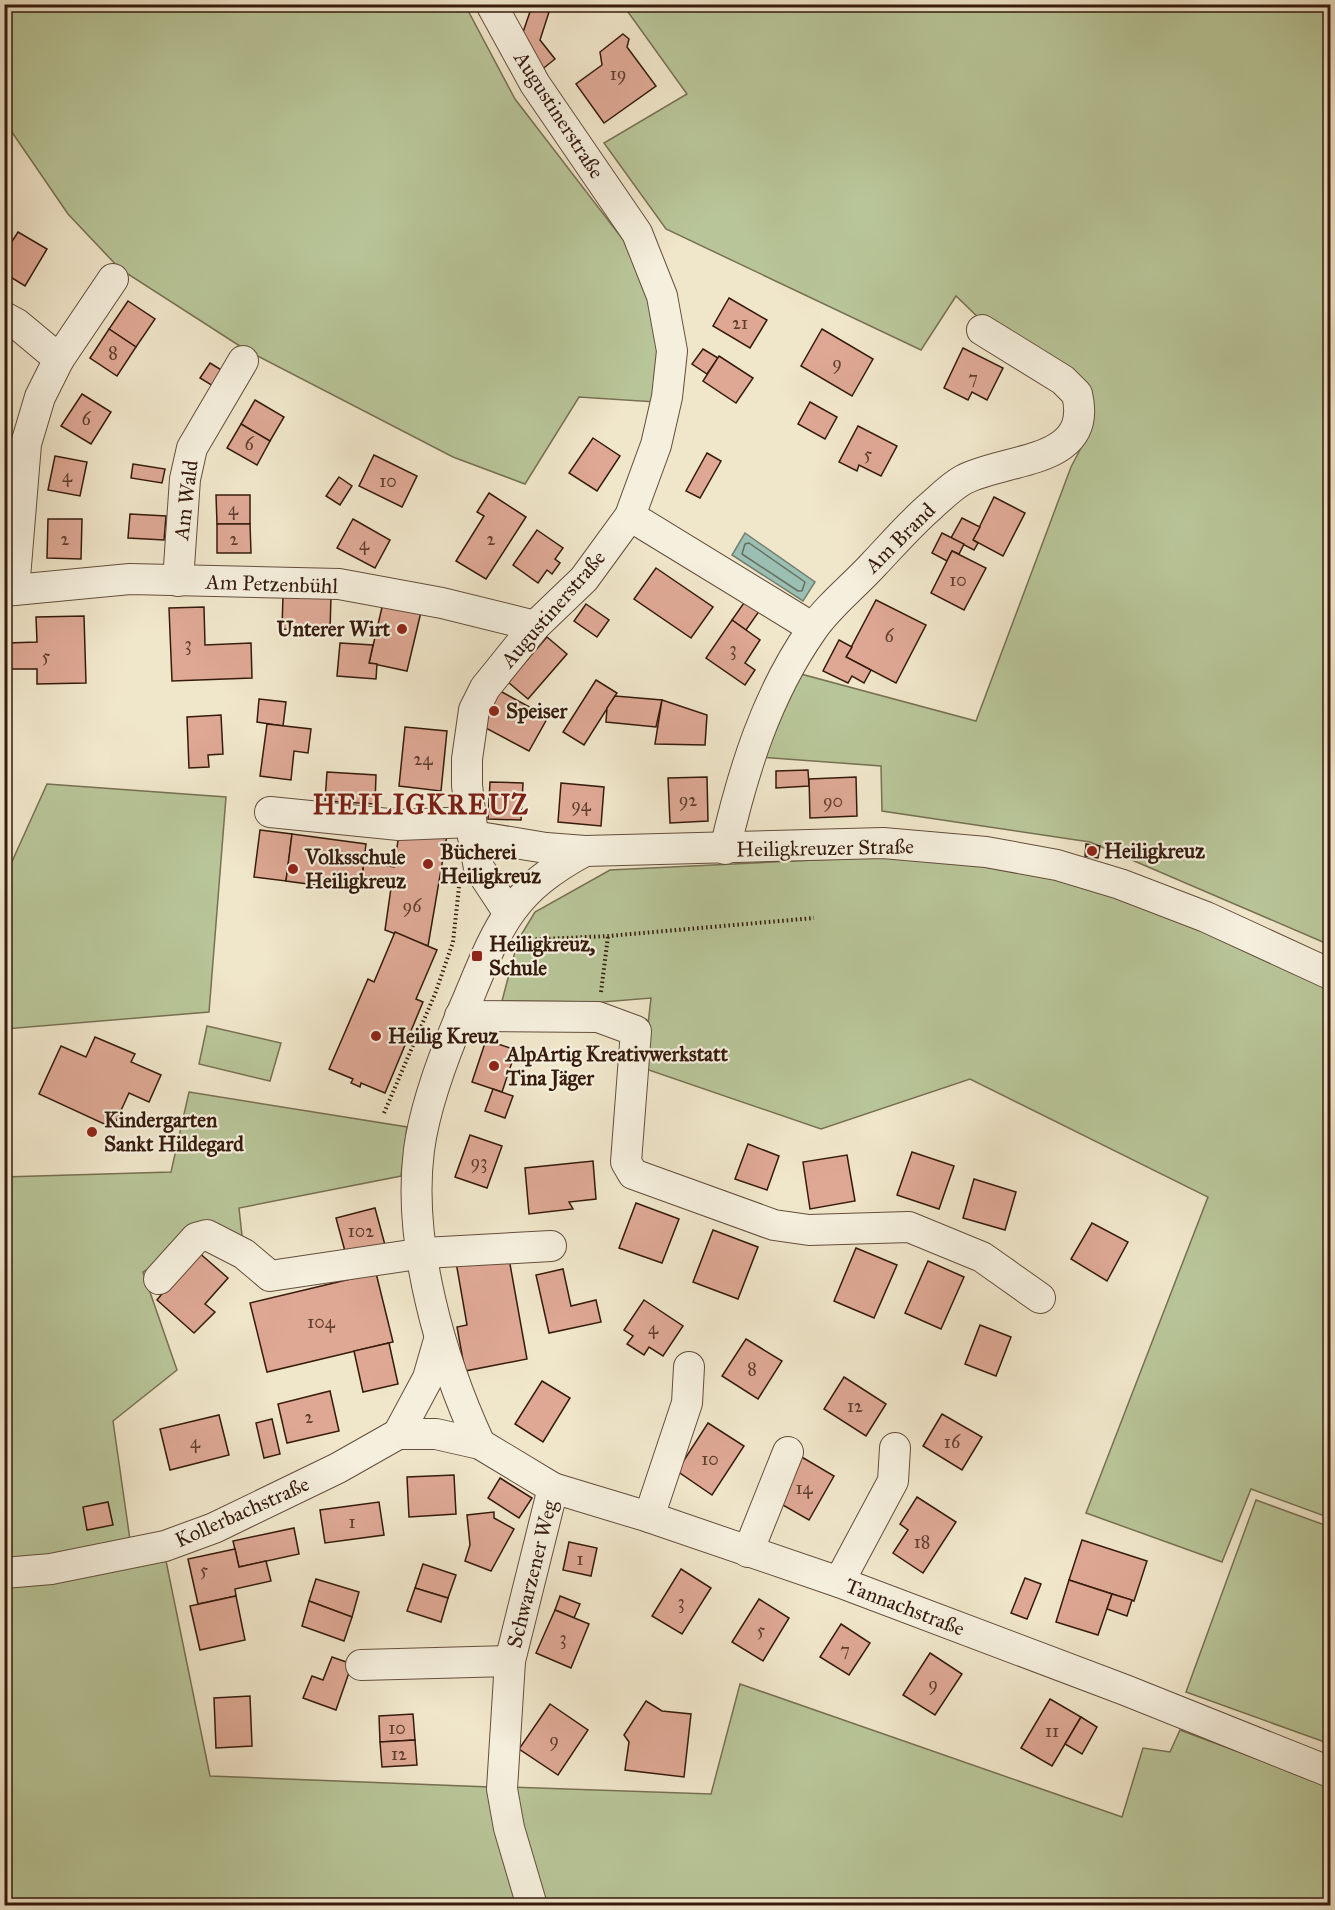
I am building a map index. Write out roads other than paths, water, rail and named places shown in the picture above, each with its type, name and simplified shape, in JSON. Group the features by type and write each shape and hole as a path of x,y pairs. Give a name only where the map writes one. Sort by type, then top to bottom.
{"street":[{"name":"Augustinerstraße","path":"472,829 467,759 474,710 485,688 535,626 584,579 630,516 656,445 667,397 672,351 662,296 637,233 535,84 491,4"},
{"path":"9,590 15,445 59,359 113,279"},
{"path":"4,317 17,324 59,359"},
{"name":"Am Brand","path":"725,849 736,800 761,723 813,628 913,522 962,480 1039,456 1062,446 1075,433 1080,418 1077,394 1063,380 982,330"},
{"name":"Am Wald","path":"178,581 185,479 192,448 243,361"},
{"path":"630,516 813,628"},
{"name":"Am Petzenbühl","path":"9,590 130,579 339,584 442,603 535,626"},
{"name":"Heiligkreuzer Straße","path":"270,812 399,825 472,829 585,851 883,843 986,852 1057,866 1120,884 1206,917 1330,974"},
{"path":"472,829 479,868 508,912"},
{"name":"Heiligkreuzer Straße","path":"398,1434 428,1378 440,1340 417,1208 419,1150 425,1120 460,1016 508,912 555,867 585,851"},
{"path":"460,1016 598,1017 636,1031 626,1162 633,1174 774,1225 809,1230 909,1227 982,1257 1040,1298"},
{"path":"159,1279 196,1238 207,1235 244,1254 270,1276 424,1253 551,1246"},
{"path":"440,1340 457,1395 480,1444"},
{"path":"649,1517 687,1403 689,1367"},
{"name":"Tannachstraße","path":"398,1434 436,1434 480,1444 554,1488 649,1517 839,1582 1125,1690 1330,1772"},
{"name":"Kollerbachstraße","path":"4,1573 51,1569 165,1546 214,1528 338,1468 398,1434"},
{"path":"839,1582 893,1481 895,1448"},
{"path":"748,1552 788,1452"},
{"name":"Schwarzener Weg","path":"532,1905 509,1828 502,1789 510,1661 554,1488"},
{"name":"Schwarzener Weg","path":"361,1665 510,1661"}],"water":[{"path":"745,533 815,582 803,601 732,555"}],"place":[{"name":"Unterer Wirt","path":"402,629"},
{"name":"Speiser","path":"494,711"},
{"name":"Heiligkreuz","path":"1092,851"},
{"name":"Bücherei Heiligkreuz","path":"428,864"},
{"name":"Volksschule Heiligkreuz","path":"293,869"},
{"name":"Heiligkreuz, Schule","path":"477,956"},
{"name":"Heilig Kreuz","path":"376,1036"},
{"name":"AlpArtig Kreativwerkstatt Tina Jäger","path":"494,1066"},
{"name":"Kindergarten Sankt Hildegard","path":"92,1132"}],"district":[{"name":"HEILIGKREUZ","path":"421,804"}]}
